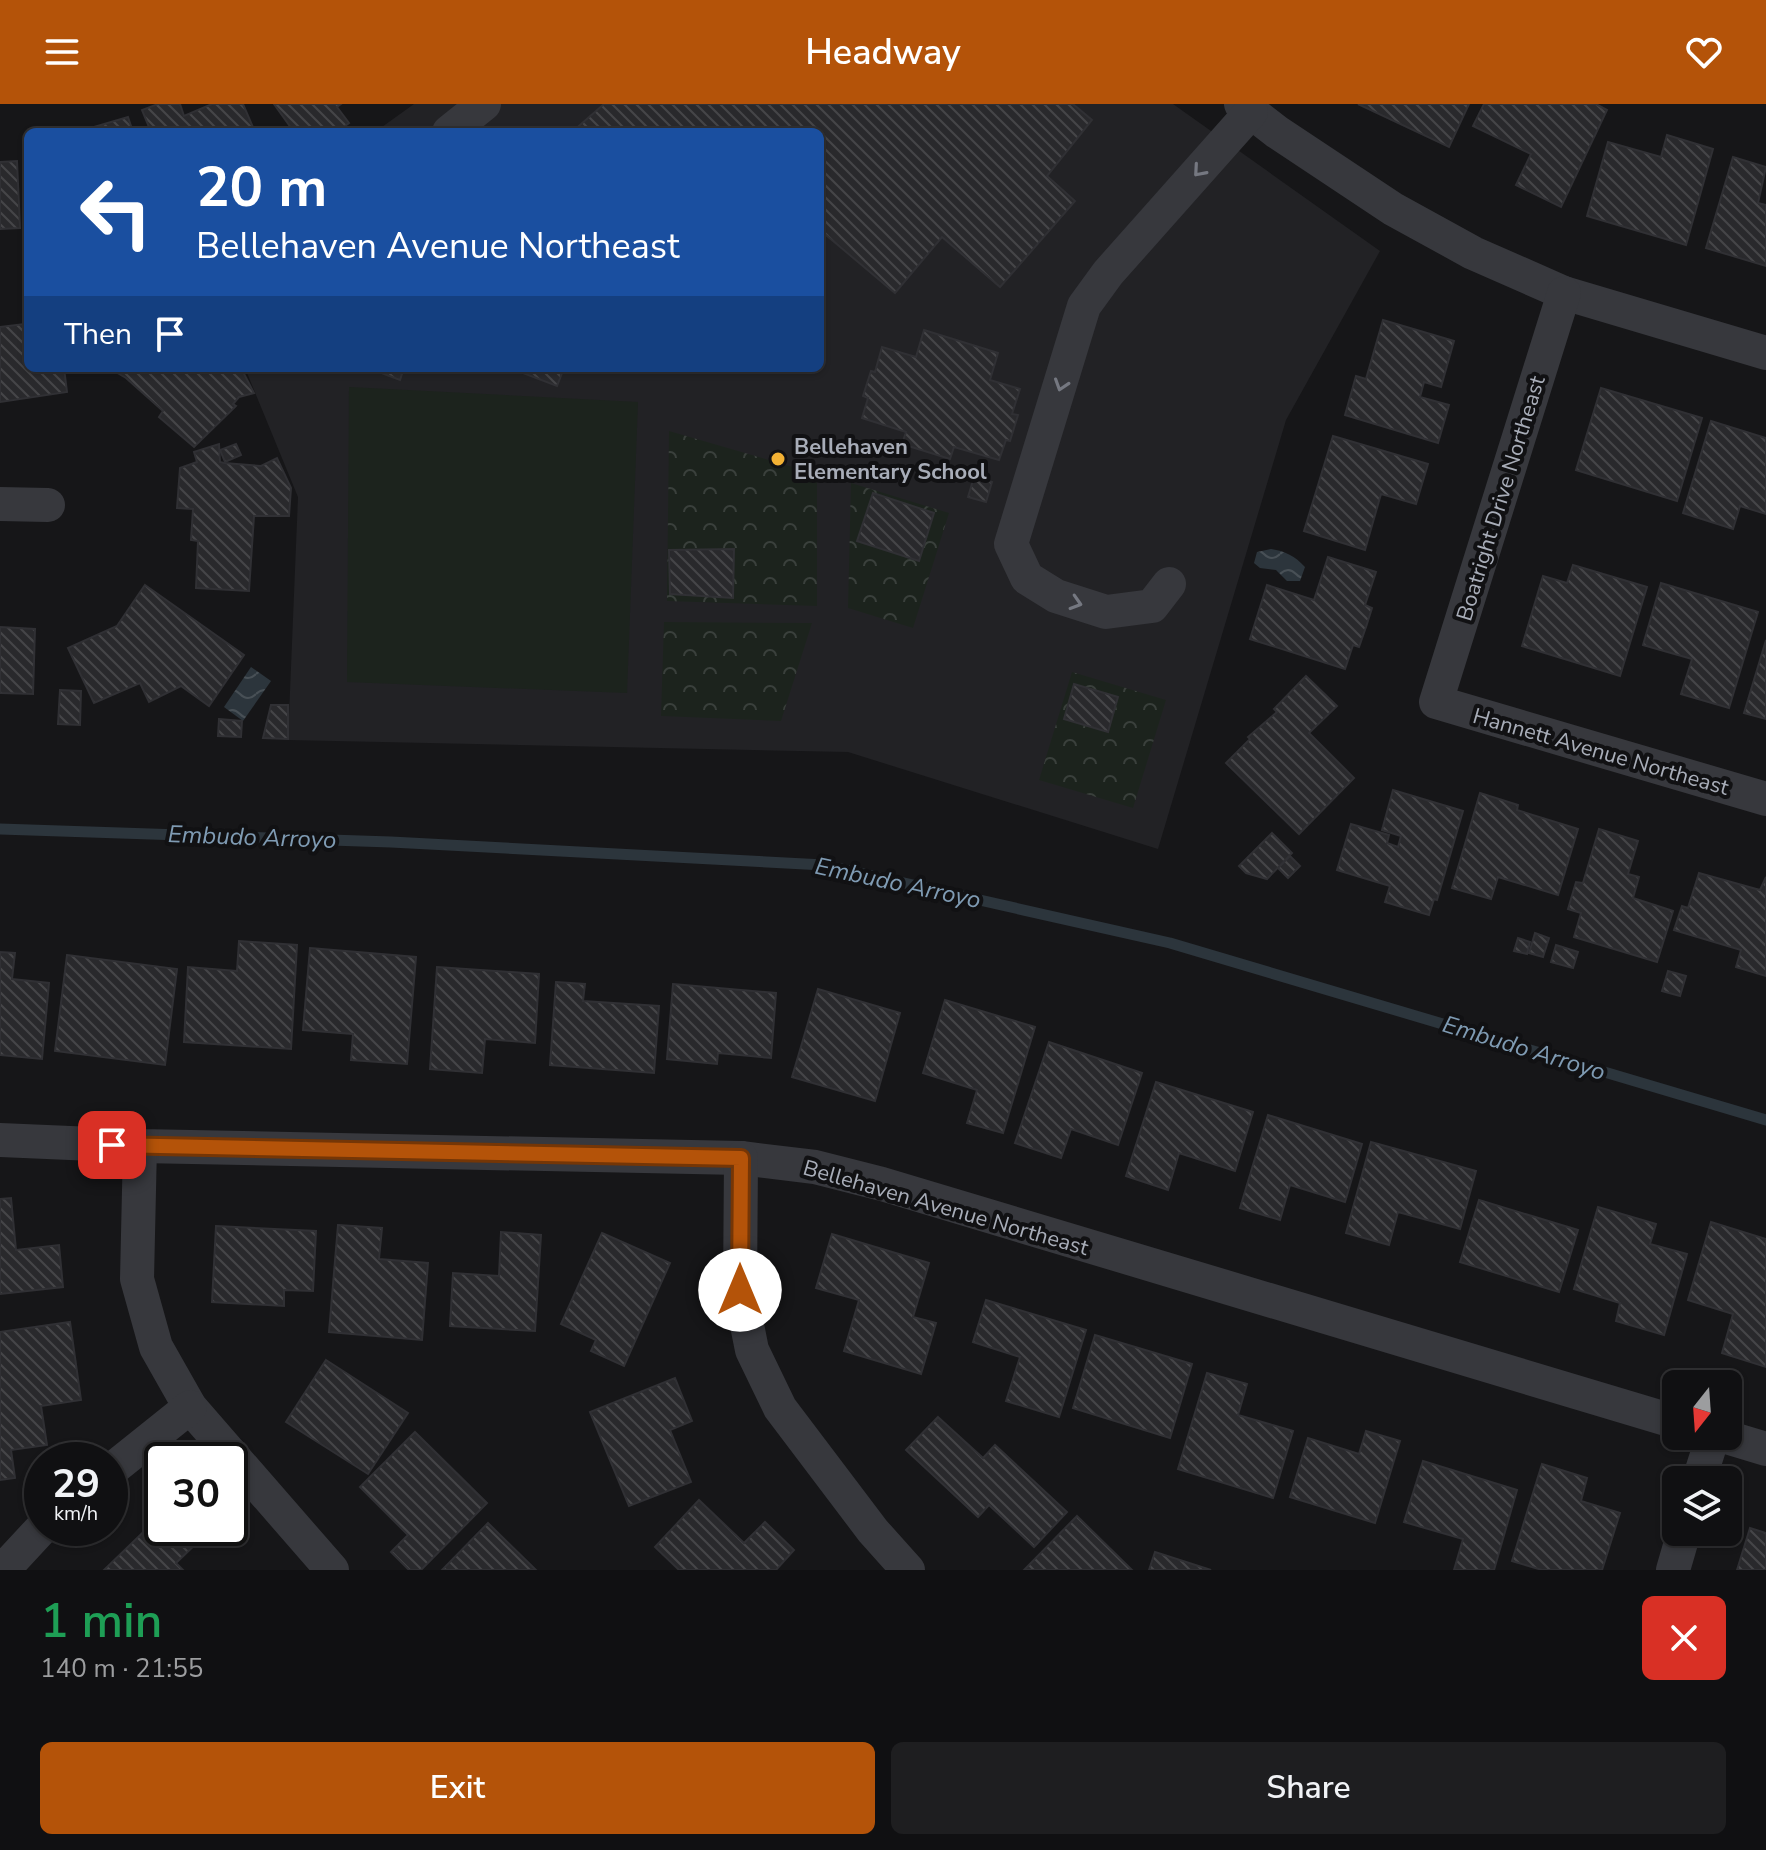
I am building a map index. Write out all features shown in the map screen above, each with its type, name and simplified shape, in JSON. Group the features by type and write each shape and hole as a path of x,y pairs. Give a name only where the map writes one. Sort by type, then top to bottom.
{"street":[{"path":"454,128 484,104"},
{"path":"1169,584 1152,606 1106,612 1056,596 1027,578 1011,544 1084,306 1246,108 1393,209 1473,253 1564,293 1766,353"},
{"name":"Boatright Drive Northeast","path":"1436,702 1564,293"},
{"path":"0,504 48,505"},
{"name":"Hannett Avenue Northeast","path":"1436,702 1766,799"},
{"name":"Bellehaven Avenue Northeast","path":"0,1140 140,1146 741,1158 815,1167 882,1184 1662,1418"},
{"path":"140,1146 137,1279 156,1347 190,1407 332,1570"},
{"path":"741,1158 740,1290 752,1350 780,1408 873,1531 908,1570"},
{"path":"128,1457 190,1407"},
{"path":"1742,1442 1766,1449"},
{"path":"3,1570 25,1546"},
{"path":"1673,1570 1680,1546"}],"shaded area":[{"name":"Bellehaven Elementary School","path":"414,104 1173,104 1380,251 1286,420 1158,849 848,752 288,740 298,497 247,372 824,372 824,128 381,128"}],"green space":[{"path":"349,387 638,402 627,693 347,682"},
{"path":"669,431 817,474 817,606 667,601"},
{"path":"851,483 949,513 913,628 848,608"},
{"path":"664,622 812,623 781,721 661,716"},
{"path":"1072,672 1166,700 1133,808 1039,780"}],"water":[{"path":"1271,549 1290,555 1305,567 1300,581 1287,581 1276,570 1260,568 1254,563 1257,552"},
{"path":"251,667 271,681 243,721 224,707"}],"building":[{"path":"158,104 180,104 184,116 212,104 243,104 253,128 149,128 142,110"},
{"path":"274,104 341,104 337,107 349,123 342,128 291,128"},
{"path":"604,104 1073,104 1092,120 1047,176 1075,201 1000,287 942,237 895,293 824,233 824,128 577,128"},
{"path":"1358,104 1469,104 1449,147"},
{"path":"1484,104 1596,104 1607,110 1561,207 1516,185 1531,154 1473,126"},
{"path":"128,117 132,128 94,128"},
{"path":"1667,135 1713,149 1686,245 1587,216 1608,142 1661,157"},
{"path":"1733,157 1766,167 1758,203 1766,205 1766,266 1706,248"},
{"path":"17,161 20,228 0,229 0,162"},
{"path":"1383,320 1454,341 1441,387 1424,382 1420,397 1449,405 1438,443 1345,415 1356,376 1366,379"},
{"path":"24,324 24,372 64,372 67,392 0,402 0,327"},
{"path":"924,330 998,353 990,380 1020,389 1012,414 1018,415 1010,441 1006,440 999,460 954,447 950,459 902,444 906,432 862,418 868,398 863,396 871,371 875,372 882,347 916,357"},
{"path":"116,372 243,372 254,393 239,397 233,404 236,406 194,447 159,417 163,411"},
{"path":"379,372 403,372 400,380"},
{"path":"520,372 562,372 557,386"},
{"path":"1601,388 1702,418 1677,501 1576,470"},
{"path":"1711,421 1766,438 1766,514 1740,506 1733,529 1683,513"},
{"path":"1333,436 1428,464 1416,504 1381,494 1365,550 1304,531"},
{"path":"219,444 220,462 224,463 261,466 277,458 291,488 289,516 254,516 249,591 196,588 198,541 191,540 193,509 177,508 180,468 197,462 194,452"},
{"path":"236,444 241,455 225,462 220,450"},
{"path":"974,477 992,482 986,502 968,497"},
{"path":"873,493 934,513 919,561 857,541"},
{"path":"734,549 733,598 670,594 669,550"},
{"path":"1328,557 1376,572 1365,605 1372,608 1366,627 1359,647 1353,645 1345,669 1250,639 1267,585 1314,600"},
{"path":"1573,565 1647,587 1620,676 1522,646 1543,576 1567,583"},
{"path":"1661,583 1758,612 1729,708 1681,694 1692,659 1643,645"},
{"path":"145,585 244,655 209,706 181,686 149,702 140,683 94,703 68,648 117,626"},
{"path":"0,627 35,629 33,694 0,693"},
{"path":"1766,640 1766,719 1744,713"},
{"path":"1306,676 1337,706 1309,733 1354,778 1299,834 1226,763 1250,739 1248,737 1277,712 1274,709"},
{"path":"1074,684 1118,697 1108,732 1064,719"},
{"path":"60,690 81,691 80,725 58,724"},
{"path":"271,705 288,705 288,739 263,738"},
{"path":"219,719 242,721 241,737 218,736"},
{"path":"1393,790 1463,811 1437,900 1434,899 1429,915 1385,902 1390,886 1337,870 1351,824 1389,835 1387,843 1398,847 1401,836 1382,830"},
{"path":"1480,793 1518,805 1517,810 1578,829 1558,895 1498,877 1491,899 1452,888"},
{"path":"1599,829 1638,841 1628,874 1639,877 1633,898 1673,911 1657,962 1574,937 1581,913 1568,909 1576,882 1583,883"},
{"path":"1272,833 1292,853 1267,879 1246,873 1239,866"},
{"path":"1290,856 1300,866 1288,878 1278,868"},
{"path":"1699,873 1760,890 1766,877 1766,976 1736,967 1741,950 1674,930 1682,906 1688,908"},
{"path":"1535,933 1549,938 1543,957 1529,953"},
{"path":"1518,938 1530,942 1527,954 1514,951"},
{"path":"239,941 297,945 291,1049 184,1042 188,967 237,971"},
{"path":"1556,945 1578,952 1573,968 1551,962"},
{"path":"310,948 416,957 407,1064 351,1060 353,1034 303,1030"},
{"path":"0,952 15,953 12,979 49,983 42,1059 0,1055"},
{"path":"67,955 177,969 165,1065 55,1051"},
{"path":"437,967 539,974 535,1043 485,1039 482,1073 430,1069"},
{"path":"1668,971 1686,976 1680,996 1662,991"},
{"path":"556,982 585,984 583,1001 659,1006 654,1073 550,1065"},
{"path":"673,984 776,993 771,1058 718,1053 717,1064 667,1059"},
{"path":"818,989 900,1013 875,1101 792,1077"},
{"path":"945,1000 1035,1027 1003,1133 967,1123 977,1090 923,1073"},
{"path":"1049,1042 1142,1073 1118,1145 1071,1129 1061,1158 1015,1143"},
{"path":"1156,1082 1253,1112 1235,1171 1179,1153 1168,1190 1126,1176"},
{"path":"1268,1115 1362,1144 1345,1202 1290,1185 1280,1220 1240,1208"},
{"path":"1371,1142 1476,1171 1460,1229 1398,1212 1389,1245 1346,1233"},
{"path":"11,1198 16,1250 59,1245 63,1287 0,1294 0,1199"},
{"path":"1479,1200 1578,1230 1559,1292 1460,1262"},
{"path":"1598,1207 1656,1224 1650,1244 1687,1254 1664,1335 1616,1321 1620,1303 1574,1289"},
{"path":"1711,1222 1766,1239 1766,1367 1722,1353 1733,1314 1688,1300"},
{"path":"338,1225 382,1228 379,1259 428,1263 422,1340 329,1332"},
{"path":"216,1226 316,1231 313,1291 284,1290 284,1306 212,1302"},
{"path":"501,1232 541,1235 535,1331 450,1326 453,1273 499,1276"},
{"path":"602,1233 670,1263 624,1366 591,1351 596,1340 561,1324"},
{"path":"832,1234 929,1263 913,1317 936,1323 921,1374 844,1351 859,1300 816,1288"},
{"path":"986,1300 1086,1330 1059,1417 1006,1401 1020,1357 973,1342"},
{"path":"70,1322 81,1400 41,1406 47,1442 24,1442 24,1448 11,1450 15,1478 0,1480 0,1332"},
{"path":"1095,1335 1192,1364 1170,1438 1073,1408"},
{"path":"326,1360 408,1413 368,1474 286,1422"},
{"path":"1207,1373 1247,1384 1238,1415 1293,1431 1273,1498 1178,1469"},
{"path":"675,1378 692,1421 670,1430 691,1482 629,1506 590,1412"},
{"path":"938,1417 983,1458 995,1445 1067,1512 1034,1547 989,1505 978,1517 906,1450"},
{"path":"1366,1431 1400,1441 1375,1523 1290,1497 1308,1438 1359,1454"},
{"path":"415,1432 487,1503 421,1570 409,1570 391,1552 408,1535 360,1487"},
{"path":"1423,1461 1517,1490 1494,1570 1454,1570 1463,1539 1404,1522"},
{"path":"1542,1464 1587,1478 1581,1501 1620,1513 1602,1570 1542,1570 1512,1561"},
{"path":"699,1500 744,1543 765,1522 794,1550 776,1570 679,1570 655,1547"},
{"path":"1077,1516 1132,1570 1024,1570"},
{"path":"488,1523 536,1570 442,1570"},
{"path":"1750,1528 1766,1533 1766,1570 1737,1570"},
{"path":"144,1531 144,1546 194,1546 176,1563 183,1570 104,1570"},
{"path":"1155,1552 1211,1570 1149,1570"}],"waterway":[{"name":"Embudo Arroyo","path":"0,829 391,842 824,865 1170,943 1766,1120"}],"place":[{"name":"Bellehaven Elementary School","path":"778,459"}],"route":[{"path":"112,1145 741,1158 740,1290"}]}
